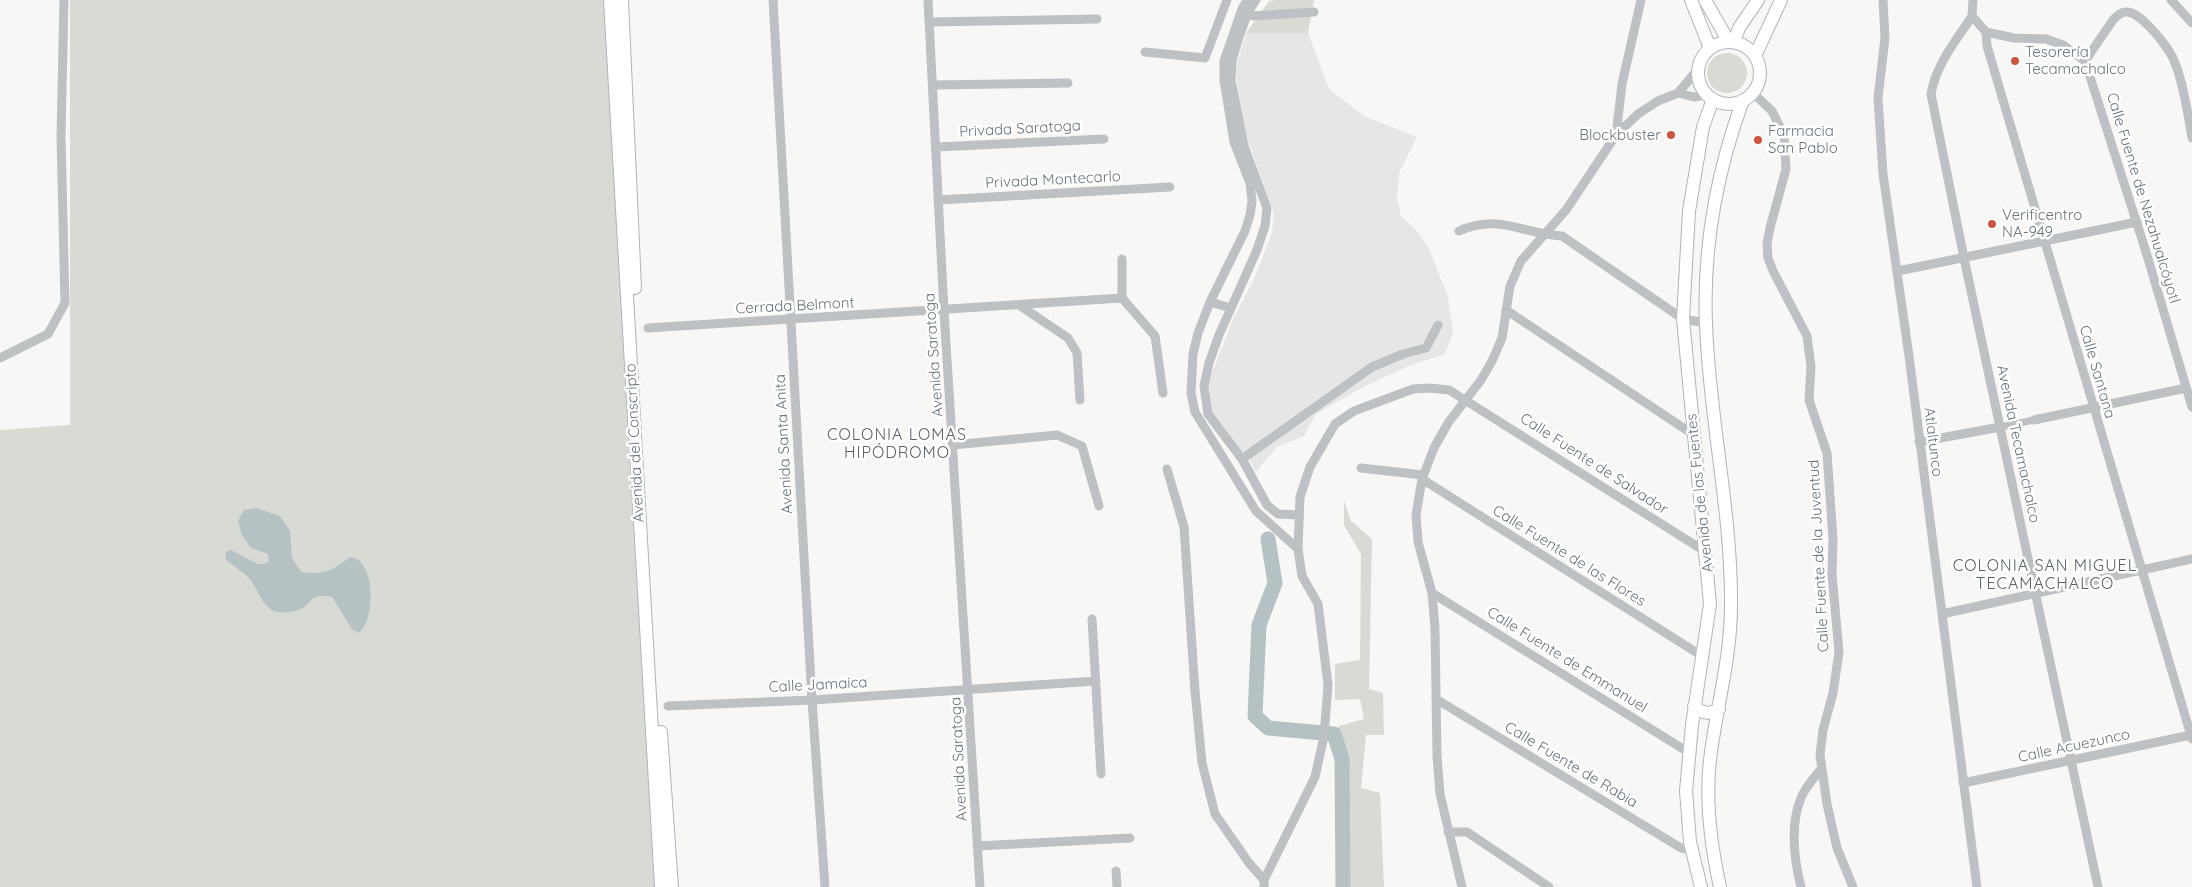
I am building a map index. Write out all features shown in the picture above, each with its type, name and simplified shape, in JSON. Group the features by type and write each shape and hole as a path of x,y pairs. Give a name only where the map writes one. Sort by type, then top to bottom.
{"main road":[{"name":"Avenida del Conscripto","path":"610,0 661,887"},
{"name":"Avenida del Conscripto","path":"622,0 638,343 672,887"},
{"path":"1691,0 1710,48"},
{"path":"1705,0 1731,42"},
{"path":"1731,42 1758,0"},
{"path":"1755,56 1781,0"},
{"path":"1731,42 1746,47 1755,56 1760,71 1759,78 1748,96 1731,104 1710,97 1701,87 1698,77 1703,57 1710,48 1731,42"},
{"name":"Avenida de las Fuentes","path":"1720,887 1712,843 1708,797 1710,760 1729,647 1731,584 1726,512 1706,323 1709,239 1726,156 1748,96"},
{"name":"Avenida de las Fuentes","path":"1701,887 1692,850 1686,790 1688,752 1710,604 1683,319 1689,210 1702,127 1710,97"},
{"path":"1694,706 1708,714 1720,709"},
{"path":"1692,725 1701,718 1707,719 1716,725"}],"street":[{"path":"0,358 48,334 65,303 61,137 64,0"},
{"name":"Avenida Santa Anita","path":"774,0 824,887"},
{"name":"Avenida Saratoga","path":"928,0 944,311 980,887"},
{"path":"1145,52 1205,58 1227,0"},
{"path":"1247,0 1232,60 1231,81 1244,146 1267,208 1265,226 1258,250 1231,308 1209,363 1204,386 1208,414 1242,459 1267,505 1272,511 1284,515 1300,515"},
{"path":"1256,0 1245,11 1224,61 1224,80 1234,142 1250,183 1252,201 1245,230 1210,302 1192,354 1191,393 1195,412 1256,511 1298,548"},
{"path":"1616,135 1622,84 1641,0"},
{"name":"Atlaltunco","path":"1883,0 1885,38 1878,98 1883,174 1898,271 1977,887"},
{"path":"1972,0 1972,16 1986,32 2014,38 2046,38 2063,45 2085,61 2118,14 2132,13 2154,31 2175,61 2192,138"},
{"path":"2171,0 2192,23"},
{"path":"1245,11 1253,16 1314,12"},
{"name":"Avenida Tecamachalco","path":"1972,16 1940,64 1934,80 1932,94 1964,258 2098,887"},
{"path":"929,22 1097,19"},
{"name":"Calle Santana","path":"1986,32 1987,46 2191,737"},
{"name":"Calle Fuente de Nezahualcóyotl","path":"2085,61 2192,407"},
{"path":"1462,887 1440,794 1436,756 1435,628 1432,593 1418,542 1416,515 1423,477 1434,448 1448,423 1492,361 1502,338 1510,286 1521,261 1577,195 1616,135 1638,114 1651,105 1678,93 1699,68"},
{"path":"933,85 1068,83"},
{"path":"1678,93 1694,97 1710,97"},
{"name":"Calle Fuente de la Juventud","path":"1748,96 1772,111 1784,135 1786,169 1770,228 1767,244 1768,258 1807,336 1810,367 1809,400 1827,453 1833,539 1832,574 1839,652 1833,693 1820,744 1821,769 1837,848 1854,887"},
{"name":"Privada Saratoga","path":"937,147 1104,139"},
{"name":"Privada Montecarlo","path":"938,200 1170,187"},
{"path":"1898,271 2136,222"},
{"path":"1459,231 1474,225 1494,223 1516,226 1544,235 1562,236 1683,319 1706,323"},
{"path":"1122,259 1122,298 1155,336 1163,393"},
{"name":"Cerrada Belmont","path":"648,328 792,321 1122,298"},
{"path":"1210,302 1231,308"},
{"path":"1019,306 1068,338 1077,353 1080,400"},
{"path":"1506,310 1694,435"},
{"path":"1242,459 1372,367 1403,354 1426,348 1438,325"},
{"path":"1919,442 2186,388"},
{"name":"Calle Fuente de Salvador","path":"1264,884 1315,777 1324,732 1328,686 1318,604 1302,576 1298,548 1300,497 1310,467 1335,424 1354,411 1413,389 1449,390 1706,552"},
{"path":"953,445 1057,436 1082,446 1100,506"},
{"path":"1218,452 1231,444"},
{"path":"1362,468 1423,477"},
{"path":"1167,469 1184,527 1202,764 1215,814 1264,884"},
{"name":"Calle Fuente de las Flores","path":"1423,477 1702,656"},
{"path":"1942,614 2192,559"},
{"name":"Calle Fuente de Emmanuel","path":"1432,593 1688,752"},
{"path":"1092,619 1100,774"},
{"name":"Calle Jamaica","path":"668,706 812,700 1096,681"},
{"name":"Calle Fuente de Rabia","path":"1436,698 1681,848 1692,850"},
{"name":"Calle Acuezunco","path":"1963,783 2191,737"},
{"path":"1801,887 1794,841 1796,812 1805,790 1821,769"},
{"path":"1448,832 1466,832 1549,887"},
{"path":"977,846 1130,838"},
{"path":"1116,870 1117,887"}],"shaded area":[{"path":"70,0 606,0 655,887 0,887 0,430 70,425"},
{"path":"1314,0 1308,33 1246,33 1269,1"},
{"path":"1246,33 1308,33 1329,89 1364,116 1417,137 1399,173 1397,199 1401,216 1418,232 1430,251 1448,297 1453,333 1445,354 1411,365 1363,387 1316,414 1304,436 1277,447 1256,472 1246,453 1238,449 1212,415 1209,381 1233,319 1254,279 1272,233 1274,213 1244,129 1238,100 1236,66"},
{"path":"1727,53 1741,59 1747,73 1741,87 1727,93 1713,87 1707,73 1713,59"},
{"path":"1344,501 1351,521 1372,539 1369,689 1383,693 1384,735 1366,735 1361,788 1380,793 1384,887 1342,887 1344,787 1339,726 1364,719 1360,699 1335,700 1335,664 1360,660 1361,554 1344,525"},
{"path":"256,508 280,516 290,531 292,558 301,572 316,573 327,571 350,557 359,560 369,578 371,591 368,616 365,626 359,633 352,629 332,597 318,596 298,610 277,612 270,609 247,576 225,559 226,552 231,550 258,564 264,564 269,561 268,554 251,548 242,535 238,521 244,510"}],"waterway":[{"path":"1268,539 1275,583 1259,625 1255,716 1268,728 1334,734 1342,759 1343,887"}],"place":[{"name":"Tesorería Tecamachalco","path":"2015,61"},
{"name":"Blockbuster","path":"1671,135"},
{"name":"Farmacia San Pablo","path":"1758,140"},
{"name":"Verificentro NA-949","path":"1992,224"}],"district":[{"name":"COLONIA LOMAS HIPÓDROMO","path":"897,444"},
{"name":"COLONIA SAN MIGUEL TECAMACHALCO","path":"2045,575"}]}
